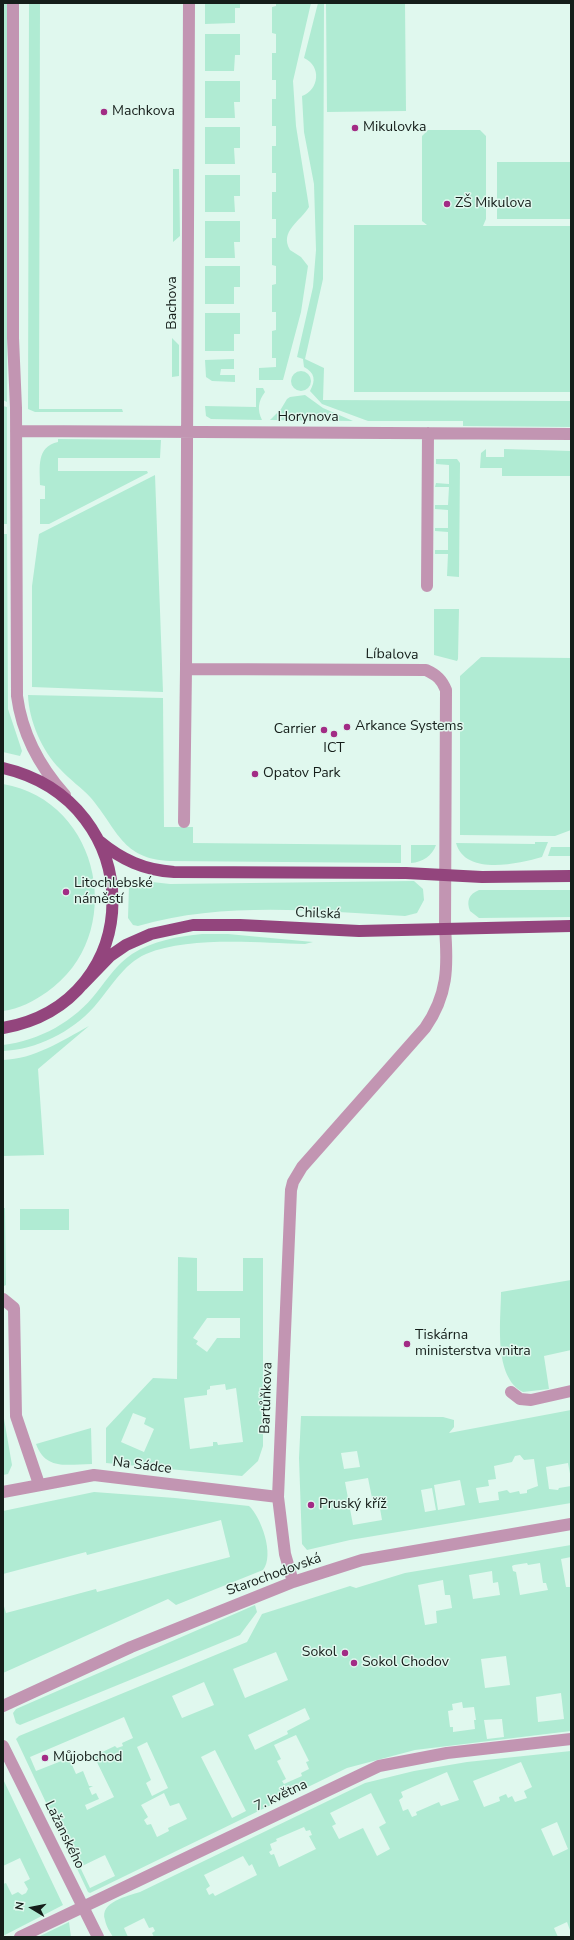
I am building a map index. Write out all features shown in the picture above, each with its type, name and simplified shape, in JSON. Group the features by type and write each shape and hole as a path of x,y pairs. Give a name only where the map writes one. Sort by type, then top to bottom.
{"main road":[{"path":"3,768 24,774 46,783 71,802 87,820 108,861 113,894 111,918 103,947 82,985 64,1002 49,1012 27,1023 3,1028"},
{"path":"99,841 124,859 146,868 161,871 406,873 482,877 571,876"},
{"name":"Chilská","path":"82,985 110,956 126,945 151,934 193,925 240,925 359,930 571,926"}],"street":[{"path":"13,3 13,338 16,431 18,706 26,734 39,762 51,780 71,802"},
{"name":"Bachova","path":"188,432 189,3"},
{"path":"16,431 188,432 184,822"},
{"name":"Horynova","path":"188,432 571,434"},
{"path":"427,586 428,433"},
{"name":"Líbalova","path":"186,669 426,670 434,674 443,683 446,690 445,928"},
{"name":"Bartůňkova","path":"293,1582 285,1554 278,1497 290,1213 293,1182 302,1166 434,1016 440,1002 447,975 445,928"},
{"path":"3,1299 14,1308 16,1416 39,1484"},
{"path":"512,1392 520,1399 531,1400 571,1392"},
{"name":"Na Sádce","path":"3,1492 39,1484 94,1475 278,1497"},
{"name":"Starochodovská","path":"3,1706 131,1647 293,1582 362,1560 571,1524"},
{"name":"7. května","path":"20,1937 379,1766 447,1753 571,1739"},
{"name":"Lažanského","path":"3,1746 98,1937"}],"green space":[{"path":"3,3 8,3 7,402 3,400"},
{"path":"29,3 40,3 39,409 122,409 123,412 35,412 28,409"},
{"path":"205,3 240,3 240,8 235,8 235,23 205,24"},
{"path":"276,3 311,3 293,81 296,126 309,207 292,227 287,237 287,243 290,250 301,257 308,266 301,312 283,380 259,380 259,368 276,367 276,358 272,358 272,331 276,330 276,312 272,312 272,285 276,284 276,266 272,265 272,238 276,238 276,219 272,219 272,192 276,192 276,173 272,173 272,146 276,146 276,126 272,126 272,99 276,99 276,80 272,80 272,53 276,53 276,34 272,33 272,7 276,6"},
{"path":"318,3 324,3 323,279 305,359 324,368 323,400 571,401 571,427 463,426 463,421 368,421 322,404 310,391 314,380 312,374 304,367 303,359 297,357 313,287 316,250 314,184 304,132 302,96 312,89 316,78 314,66 304,58"},
{"path":"326,3 405,3 406,111 327,112"},
{"path":"205,34 240,34 240,55 235,55 234,71 205,71"},
{"path":"205,81 240,81 240,102 234,102 235,118 205,118"},
{"path":"205,127 240,127 240,148 234,148 235,164 205,164"},
{"path":"428,130 480,130 486,136 486,219 483,226 571,226 571,392 354,392 354,225 427,225 422,221 422,136"},
{"path":"497,162 571,162 571,219 497,219"},
{"path":"173,169 179,169 180,236 173,242"},
{"path":"205,175 240,175 240,196 234,196 235,212 205,212"},
{"path":"205,221 240,221 240,242 234,242 235,258 205,258"},
{"path":"205,266 240,266 240,287 234,287 234,304 205,304"},
{"path":"205,313 240,313 240,334 234,334 234,351 205,351"},
{"path":"172,338 179,345 179,376 172,377"},
{"path":"234,359 234,369 221,369 220,375 235,375 235,382 212,381 206,377 205,360"},
{"path":"301,371 308,374 311,381 308,388 301,391 294,388 291,381 294,374"},
{"path":"256,388 263,388 265,392 259,406 259,413 262,420 211,419 206,416 205,406 256,407"},
{"path":"305,395 323,408 353,421 270,420 281,409 287,399 290,397"},
{"path":"3,406 7,407 7,524 3,524"},
{"path":"58,439 161,440 160,458 58,458 58,471 147,471 148,473 49,524 40,524 40,499 45,499 45,486 40,485 41,459 46,448 58,442"},
{"path":"486,449 486,457 504,457 504,449 571,451 571,476 502,476 502,468 480,468 481,453"},
{"path":"436,459 457,459 460,463 459,577 447,576 448,554 435,554 435,550 448,550 448,532 435,531 435,528 448,528 448,510 435,509 435,505 448,505 449,487 435,487 436,483 449,484 449,465 436,464"},
{"path":"155,475 163,692 32,687 32,586 39,534"},
{"path":"3,534 7,534 8,709 22,751 20,756 3,752"},
{"path":"434,609 459,609 457,661 434,655"},
{"path":"481,657 571,658 571,830 555,836 460,835 460,676"},
{"path":"28,695 163,698 164,827 193,827 193,843 401,845 401,863 170,861 154,859 141,855 131,849 123,841 91,798 53,762 42,745 34,725"},
{"path":"3,784 37,796 63,816 82,843 92,873 95,906 88,938 72,968 47,992 21,1006 3,1011"},
{"path":"535,842 548,842 542,857 520,862 493,865 481,864 470,860 461,853 456,843 535,844"},
{"path":"411,845 436,845 426,858 411,863"},
{"path":"551,847 571,847 571,856 548,856"},
{"path":"134,880 170,884 414,881 423,889 424,900 417,913 405,916 305,910 237,911 203,913 170,918 138,926 133,925 128,918 129,885"},
{"path":"479,890 571,890 571,917 479,918 470,911 468,901 473,894"},
{"path":"202,934 228,934 313,942 305,944 224,942 163,948 146,954 130,964 94,1007 64,1032 28,1047 3,1051 3,1045 16,1043 43,1034 55,1028 78,1012 117,967 140,949 157,942"},
{"path":"89,1026 38,1069 44,1155 3,1156 3,1060 14,1059 37,1053"},
{"path":"3,1208 5,1208 6,1285 4,1286"},
{"path":"20,1209 69,1209 69,1230 20,1230"},
{"path":"178,1257 197,1258 197,1291 243,1291 243,1258 263,1258 263,1446 258,1461 242,1476 106,1463 106,1428 153,1378 177,1379","holes":["207,1318 240,1318 240,1338 217,1338 207,1352 196,1344 198,1341 193,1338","225,1384 226,1390 236,1388 243,1442 218,1445 217,1442 213,1442 213,1446 190,1449 184,1398 207,1395 207,1390 210,1389 210,1386","133,1413 146,1418 144,1424 154,1429 144,1452 121,1442"]},
{"path":"571,1280 571,1350 544,1356 549,1389 523,1392 513,1385 507,1374 503,1361 500,1332 501,1292"},
{"path":"571,1410 571,1479 568,1463 546,1467 549,1489 558,1490 559,1488 571,1486 571,1503 350,1540 307,1550 302,1544 299,1458 301,1416 443,1417 454,1420 454,1427 449,1433","holes":["357,1451 360,1467 344,1469 341,1453","520,1455 524,1460 534,1459 538,1486 527,1490 527,1493 520,1494 519,1491 510,1493 507,1490 498,1492 499,1500 479,1503 476,1488 489,1486 488,1480 496,1479 494,1466 512,1462 515,1456","368,1478 372,1498 378,1497 382,1520 353,1525 345,1482","460,1480 465,1505 438,1510 434,1485","432,1488 436,1510 425,1512 421,1490"]},
{"path":"3,1413 12,1465 8,1474 3,1475"},
{"path":"91,1428 92,1464 66,1465 52,1462 45,1459 40,1453 36,1444"},
{"path":"94,1492 175,1498 249,1506 254,1511 265,1536 268,1555 263,1570 176,1605 168,1599 3,1673 3,1603 6,1613 96,1589 97,1592 230,1557 221,1520 87,1555 86,1552 3,1574 3,1511"},
{"path":"571,1545 571,1557 561,1559 566,1587 571,1587 571,1731 415,1750 347,1768 90,1893 88,1892 16,1739 19,1736 247,1642 262,1614 350,1586 356,1588 405,1573","holes":["540,1563 543,1583 546,1583 548,1590 520,1595 516,1572 513,1571 512,1566 514,1565","492,1571 493,1583 498,1582 500,1595 473,1599 469,1575","443,1580 445,1595 450,1595 452,1608 436,1611 437,1623 425,1625 418,1585","276,1652 288,1680 245,1698 233,1669","506,1656 510,1685 485,1688 481,1659","204,1682 214,1705 182,1718 172,1696","561,1693 564,1719 538,1722 536,1697","462,1702 463,1708 474,1707 476,1720 474,1720 475,1729 453,1732 453,1727 450,1727 448,1711 453,1710 452,1704","305,1708 310,1719 287,1731 288,1734 255,1750 248,1735","124,1717 133,1738 122,1743 123,1746 117,1748 115,1746 94,1756 114,1797 87,1810 85,1805 99,1799 96,1793 92,1795 89,1788 93,1786 89,1786 83,1771 76,1774 69,1758 36,1771 30,1757","502,1719 504,1737 487,1739 484,1720","296,1735 309,1761 306,1762 309,1769 301,1773 302,1776 284,1784 282,1781 286,1779 277,1761 281,1759 274,1745","147,1742 168,1788 152,1796 146,1783 151,1780 137,1747","215,1750 246,1811 232,1818 201,1757","164,1793 170,1806 179,1803 187,1819 168,1828 169,1831 157,1837 151,1824 147,1825 144,1820 148,1817 141,1805","105,1855 115,1876 90,1888 80,1867"]},
{"path":"255,1605 257,1612 240,1635 20,1725 16,1723 13,1713 16,1709"},
{"path":"571,1751 571,1933 567,1922 554,1928 558,1937 154,1937 152,1933 155,1931 153,1927 149,1928 144,1918 124,1928 128,1937 113,1937 107,1927 104,1914 110,1904 140,1892 365,1783 414,1771 467,1762","holes":["521,1762 532,1787 524,1791 527,1798 515,1802 512,1796 508,1798 506,1794 499,1797 500,1801 484,1807 473,1781","447,1772 459,1800 441,1806 439,1802 416,1812 417,1815 412,1817 408,1809 403,1811 399,1800 403,1797 401,1792","371,1793 386,1823 379,1827 390,1849 377,1856 363,1828 339,1839 332,1826 336,1824 330,1813","557,1822 568,1849 553,1856 541,1829","304,1827 306,1831 310,1830 312,1835 309,1836 316,1849 279,1867 274,1854 271,1855 269,1852 272,1850 270,1844 277,1841 276,1839","243,1856 249,1866 252,1864 257,1875 215,1896 213,1893 209,1895 206,1889 210,1886 204,1875"]},
{"path":"3,1779 63,1905 3,1936 3,1884 6,1883 12,1895 18,1892 22,1895 26,1893 28,1889 24,1882 30,1879 20,1858 3,1866"},
{"path":"69,1922 71,1937 38,1937"}],"place":[{"name":"Machkova","path":"104,112"},
{"name":"Mikulovka","path":"355,128"},
{"name":"ZŠ Mikulova","path":"447,204"},
{"name":"Arkance Systems","path":"347,727"},
{"name":"Carrier","path":"324,730"},
{"name":"ICT","path":"334,734"},
{"name":"Opatov Park","path":"255,774"},
{"name":"Litochlebské náměstí","path":"66,892"},
{"name":"Tiskárna ministerstva vnitra","path":"407,1344"},
{"name":"Pruský kříž","path":"311,1505"},
{"name":"Sokol","path":"345,1653"},
{"name":"Sokol Chodov","path":"354,1663"},
{"name":"Můjobchod","path":"45,1758"}]}
